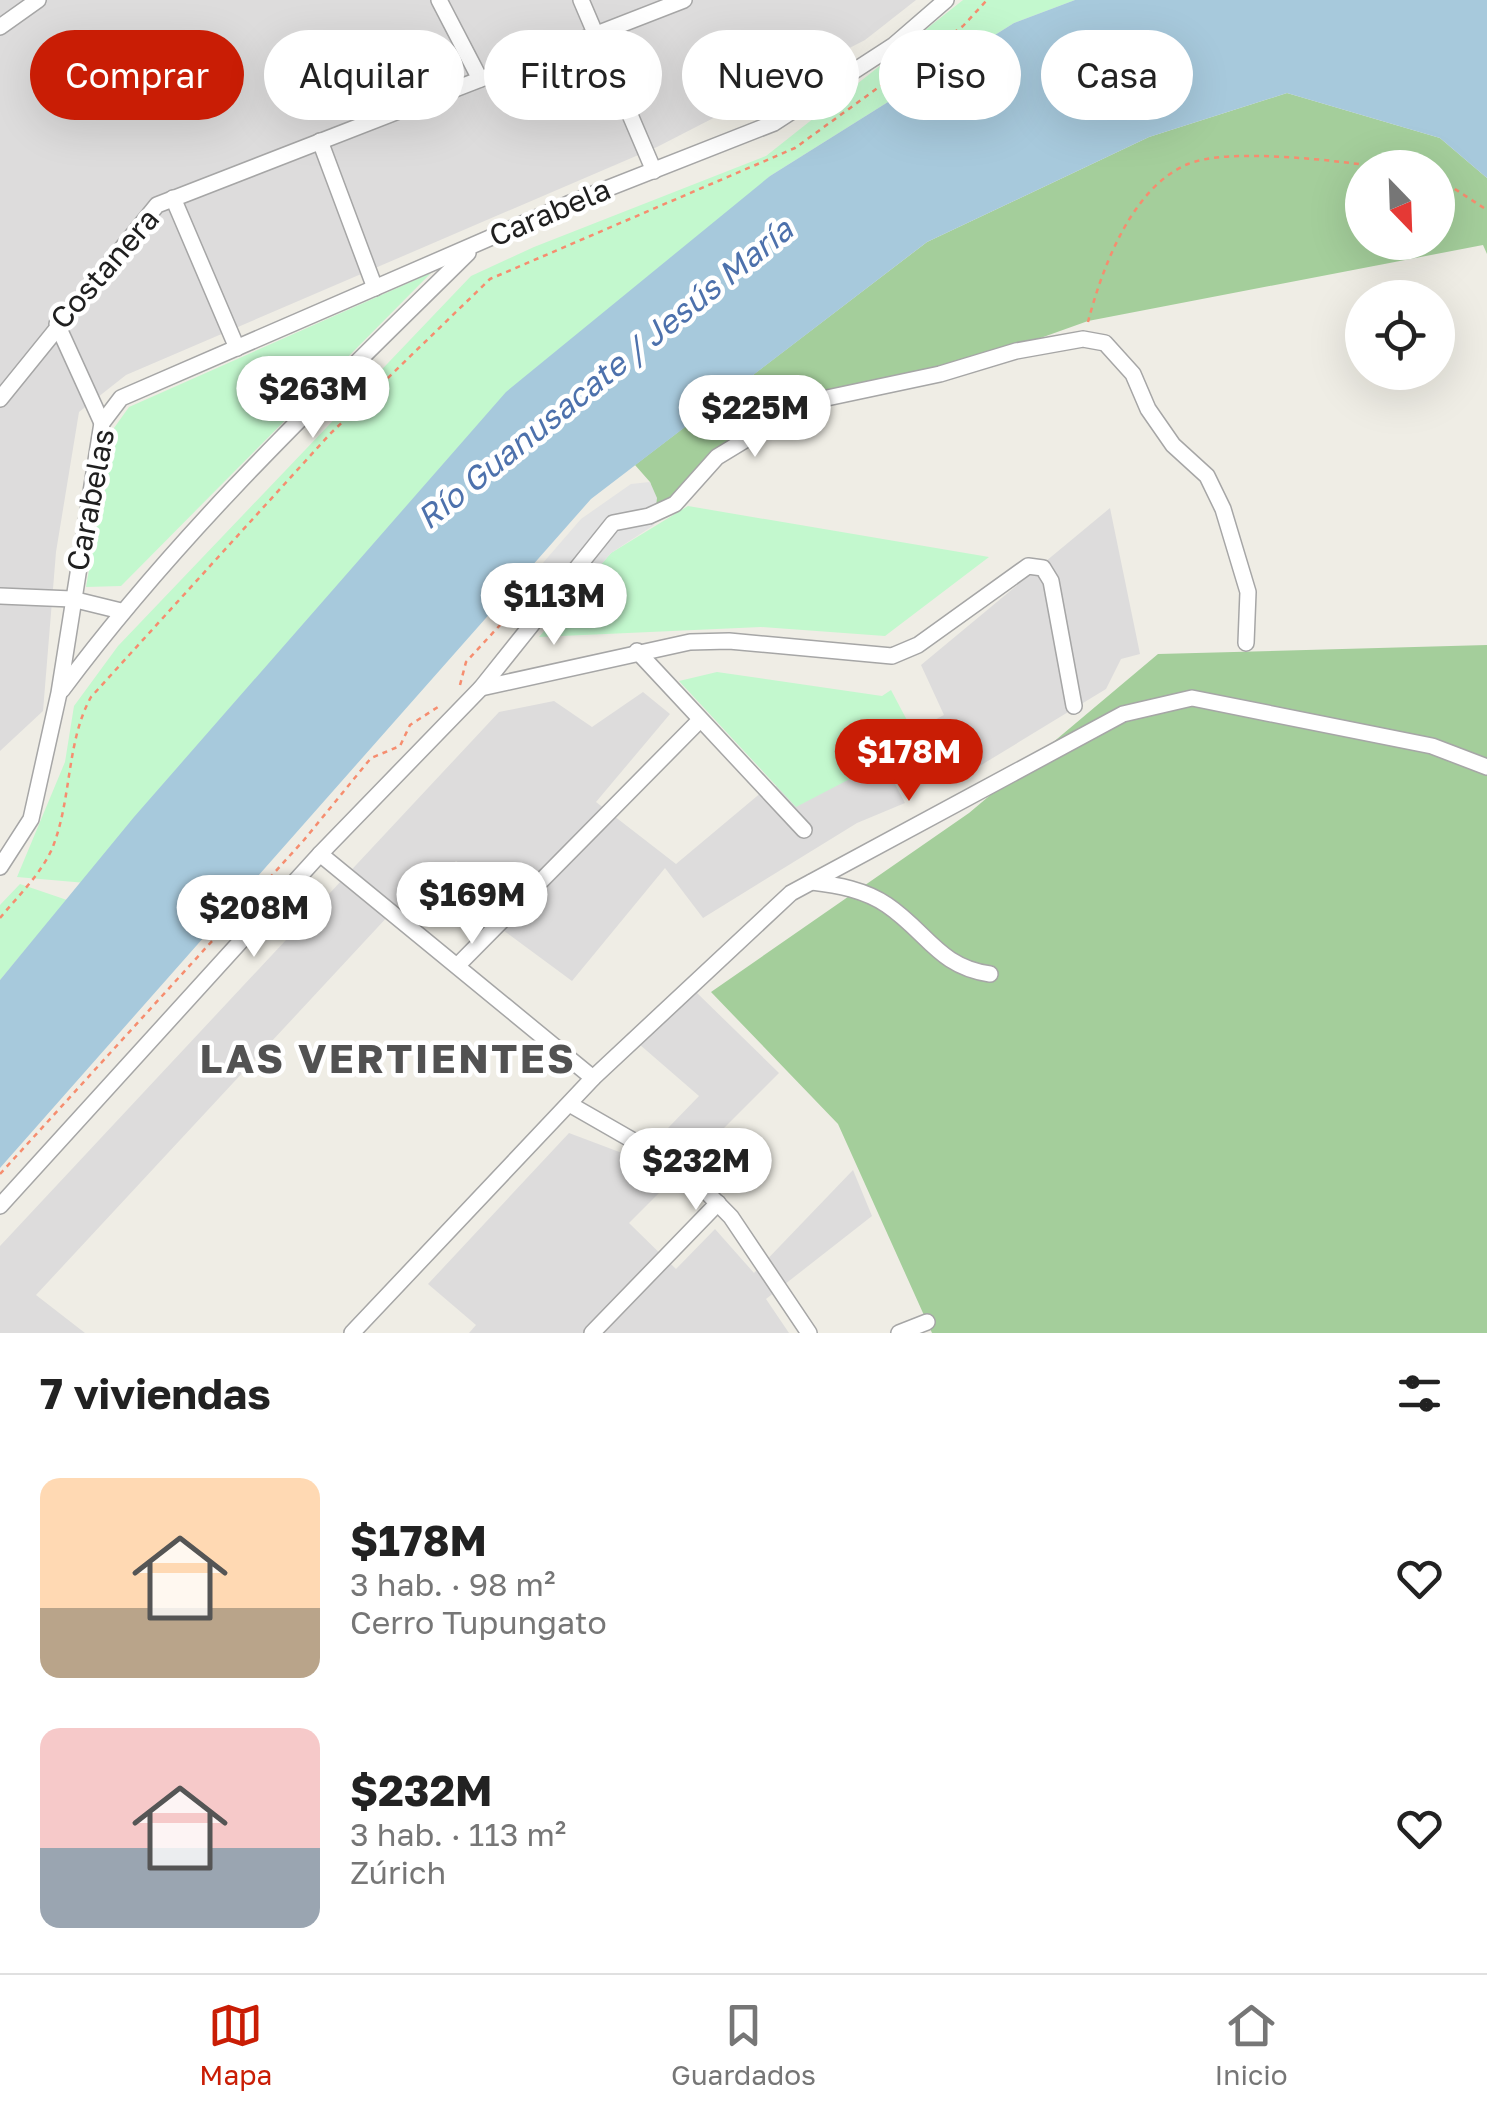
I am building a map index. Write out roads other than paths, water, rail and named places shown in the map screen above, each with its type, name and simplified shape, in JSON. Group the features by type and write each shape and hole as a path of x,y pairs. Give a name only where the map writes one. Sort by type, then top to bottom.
{"street":[{"path":"0,27 38,0"},
{"path":"440,0 480,79"},
{"path":"580,0 595,30"},
{"name":"Costanera","path":"607,30 684,0"},
{"name":"Carabela","path":"60,693 121,611 356,363 477,244 797,110 894,45 946,0"},
{"name":"Costanera","path":"0,398 147,215 172,198 484,77"},
{"path":"633,120 654,171"},
{"path":"320,141 375,288"},
{"path":"172,198 236,348"},
{"name":"Carabelas","path":"0,867 32,819 60,693 102,424 120,398 477,244"},
{"path":"57,324 102,424"},
{"path":"0,1206 320,854 481,688 613,523 649,516 675,504 717,456 808,402 1083,339 1105,344 1133,374 1148,410 1173,445 1208,476 1248,592 1246,643"},
{"path":"481,688 637,652 728,640 892,656 918,645 1028,566 1043,568 1051,582 1074,706"},
{"path":"0,596 72,599 121,611"},
{"path":"637,652 698,722 804,830"},
{"path":"352,1333 593,1078 791,893 1123,714 1192,698 1432,746 1487,767"},
{"path":"458,965 698,722"},
{"path":"320,854 593,1078"},
{"path":"812,882 846,886 884,903 962,970 990,974"},
{"path":"571,1105 686,1171 718,1203 809,1333"},
{"path":"592,1333 718,1203"},
{"path":"898,1333 927,1322"}],"water":[{"name":"Río Guanusacate / Jesús María","path":"1075,0 1487,0 1487,178 1440,138 1287,93 1149,137 927,242 591,499 0,1168 0,980 134,817 506,392 770,176 879,108 879,120 1021,120 1021,30 1003,30"}],"district":[{"name":"LAS VERTIENTES","path":"388,1059"}]}
